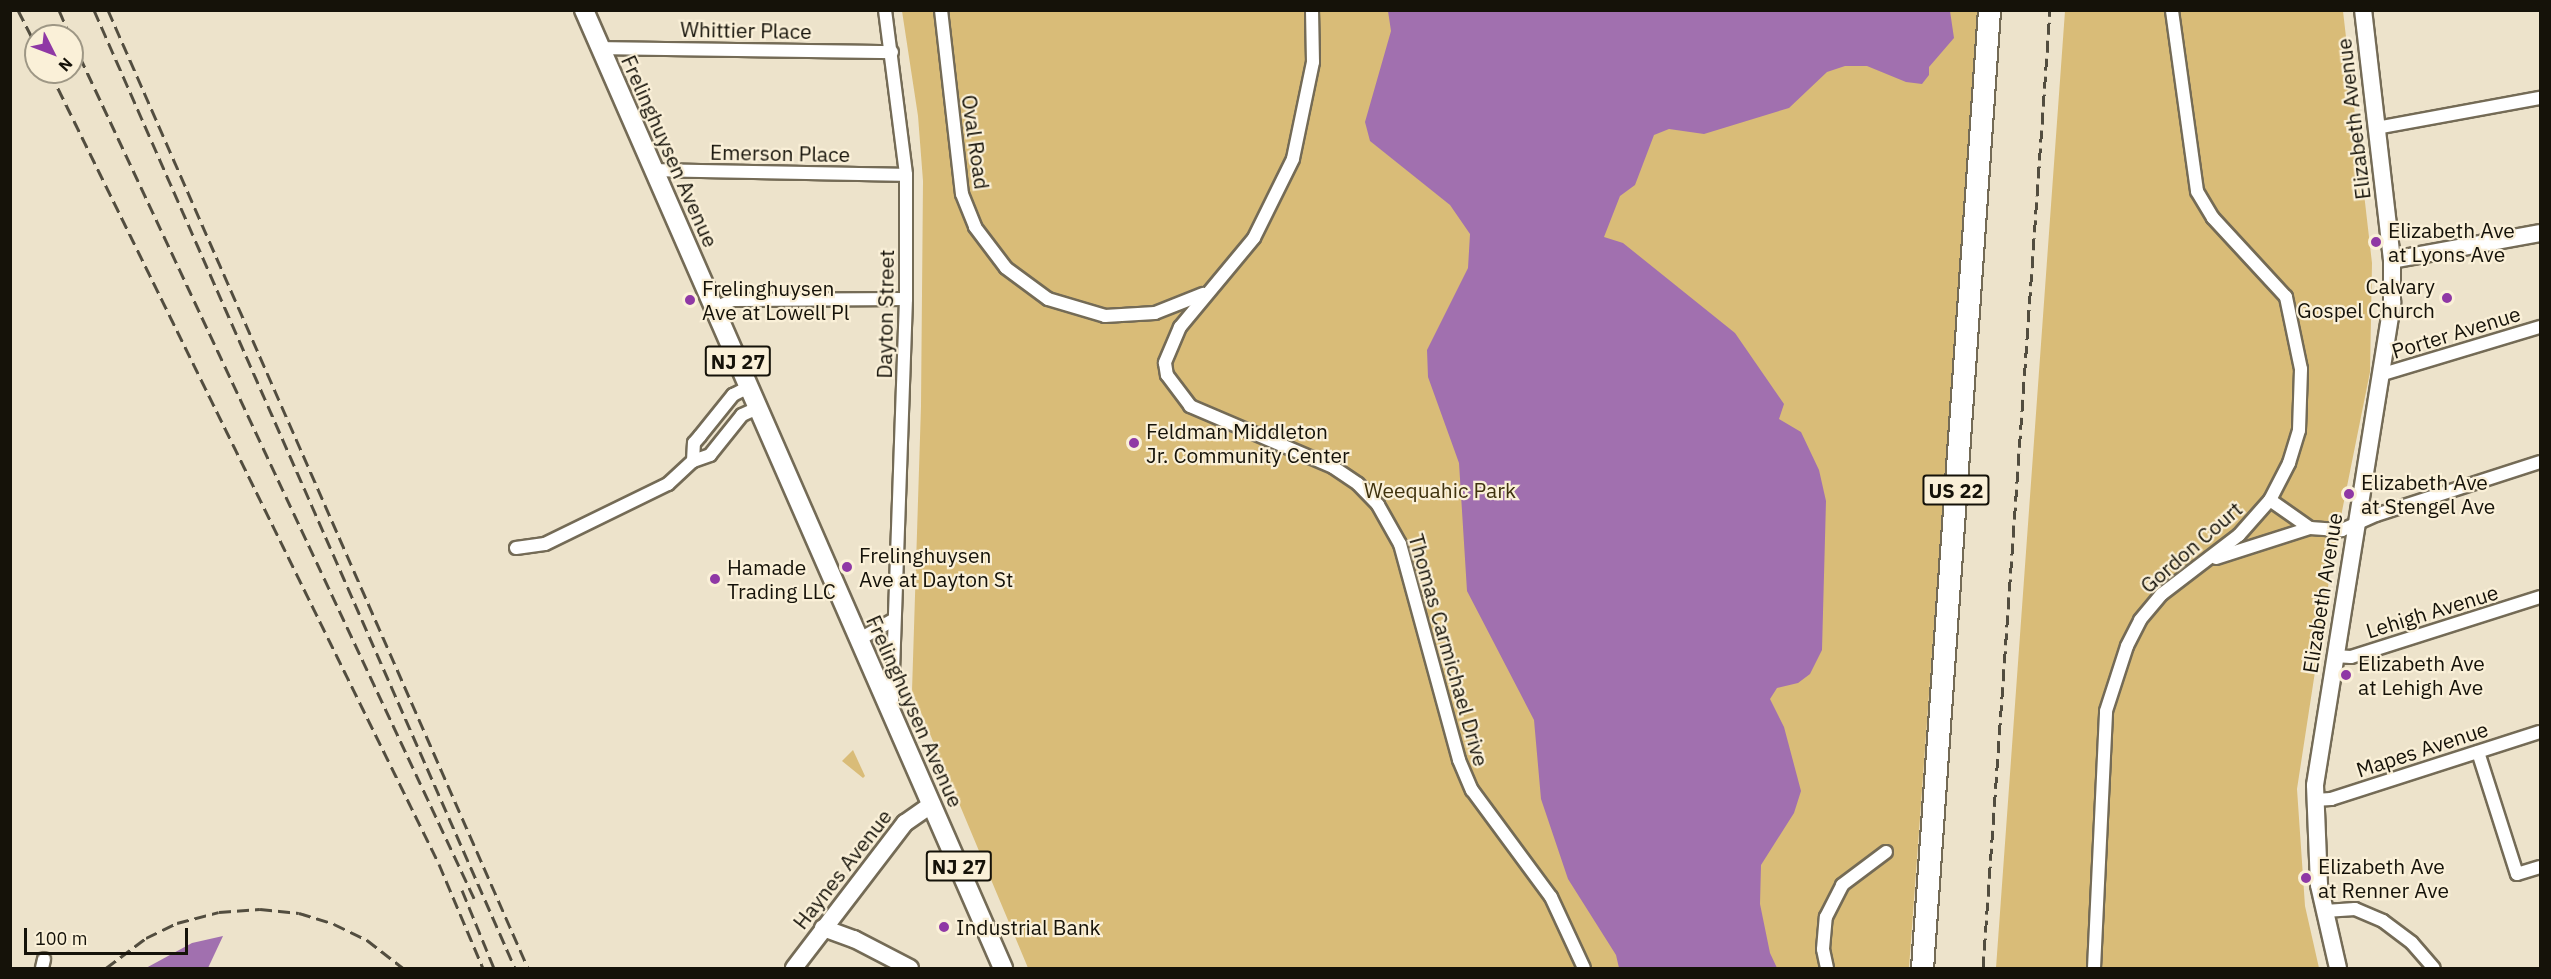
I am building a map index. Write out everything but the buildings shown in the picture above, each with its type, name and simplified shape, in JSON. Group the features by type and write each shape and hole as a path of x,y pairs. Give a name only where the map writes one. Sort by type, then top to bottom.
{"highway":[{"name":"US 22","path":"1922,969 1989,10"},
{"name":"US 22","path":"1937,969 2003,10"}],"main road":[{"name":"Frelinghuysen Avenue","path":"584,10 1003,969"},
{"name":"Elizabeth Avenue","path":"2338,969 2325,911 2314,800 2334,656 2355,524 2383,374 2392,302 2392,260 2362,10"},
{"path":"2392,260 2541,233"},
{"name":"Haynes Avenue","path":"794,969 905,823 932,804"},
{"path":"823,928 855,939 910,969"}],"street":[{"name":"Dayton Street","path":"885,10 906,175 906,299 893,620 897,633 892,713"},
{"name":"Oval Road","path":"941,10 962,194 979,234 1006,268 1048,298 1105,316 1155,313 1204,293"},
{"name":"Thomas Carmichael Drive","path":"1312,10 1313,62 1293,159 1254,238 1204,293 1180,327 1165,363 1167,375 1181,398 1226,423 1333,467 1358,484 1387,517 1404,558 1458,760 1472,790 1551,897 1584,969"},
{"name":"Gordon Court","path":"2094,969 2106,711 2117,674 2140,620 2162,594 2239,535 2270,500 2299,430 2301,369 2286,297 2212,218 2197,191 2172,10"},
{"name":"Whittier Place","path":"600,48 892,52"},
{"path":"2376,128 2541,98"},
{"name":"Emerson Place","path":"654,170 906,175"},
{"path":"715,308 733,300 906,299"},
{"name":"Porter Avenue","path":"2383,374 2541,327"},
{"path":"693,461 694,443 733,395 749,387"},
{"path":"516,548 545,544 668,484 693,461 710,455 741,416 758,408"},
{"path":"2209,560 2310,528 2342,530 2541,462"},
{"path":"2270,500 2310,528"},
{"name":"Lehigh Avenue","path":"2334,656 2351,657 2541,597"},
{"path":"858,640 893,620"},
{"name":"Mapes Avenue","path":"2314,800 2331,799 2541,732"},
{"path":"2478,752 2517,874 2541,867"},
{"path":"1827,969 1823,949 1826,917 1842,885 1886,852"},
{"path":"2325,911 2355,909 2383,921 2412,943 2434,969"}],"green space":[{"name":"Weequahic Park","path":"902,11 1979,11 1909,968 1028,968 912,691 921,406 923,181 918,116"},
{"path":"2065,11 2343,11 2372,263 2370,372 2332,561 2297,789 2305,906 2319,968 1996,968"},
{"path":"853,750 865,776 863,778 842,761"}],"shaded area":[{"path":"1388,11 1950,11 1954,38 1929,67 1929,75 1922,84 1906,82 1867,66 1845,66 1827,72 1789,108 1704,134 1669,129 1654,135 1635,185 1620,196 1604,237 1623,243 1735,333 1784,404 1779,419 1801,432 1819,470 1826,501 1822,650 1810,674 1798,683 1777,688 1770,699 1784,727 1801,791 1794,813 1761,865 1760,904 1770,953 1777,968 1619,968 1616,955 1568,879 1541,799 1534,720 1467,591 1459,463 1428,377 1427,350 1468,268 1470,234 1450,205 1370,141 1365,122 1391,31"},
{"path":"223,936 208,968 146,968 192,943"}],"railway":[{"path":"18,10 25,24"},
{"path":"59,10 65,24"},
{"path":"94,10 515,968"},
{"path":"108,10 528,968"},
{"path":"1983,968 2050,10"},
{"path":"84,66 474,898"},
{"path":"56,84 439,864 483,968"},
{"path":"462,890 494,968"},
{"path":"106,968 146,938 177,923 219,912 260,909 299,913 334,924 367,940 403,968"}],"place":[{"name":"Elizabeth Ave at Lyons Ave","path":"2376,242"},
{"name":"Calvary Gospel Church","path":"2447,298"},
{"name":"Frelinghuysen Ave at Lowell Pl","path":"690,300"},
{"name":"Feldman Middleton Jr. Community Center","path":"1134,443"},
{"name":"Elizabeth Ave at Stengel Ave","path":"2349,494"},
{"name":"Frelinghuysen Ave at Dayton St","path":"847,567"},
{"name":"Hamade Trading LLC","path":"715,579"},
{"name":"Elizabeth Ave at Lehigh Ave","path":"2346,675"},
{"name":"Elizabeth Ave at Renner Ave","path":"2306,878"},
{"name":"Industrial Bank","path":"944,927"}]}
